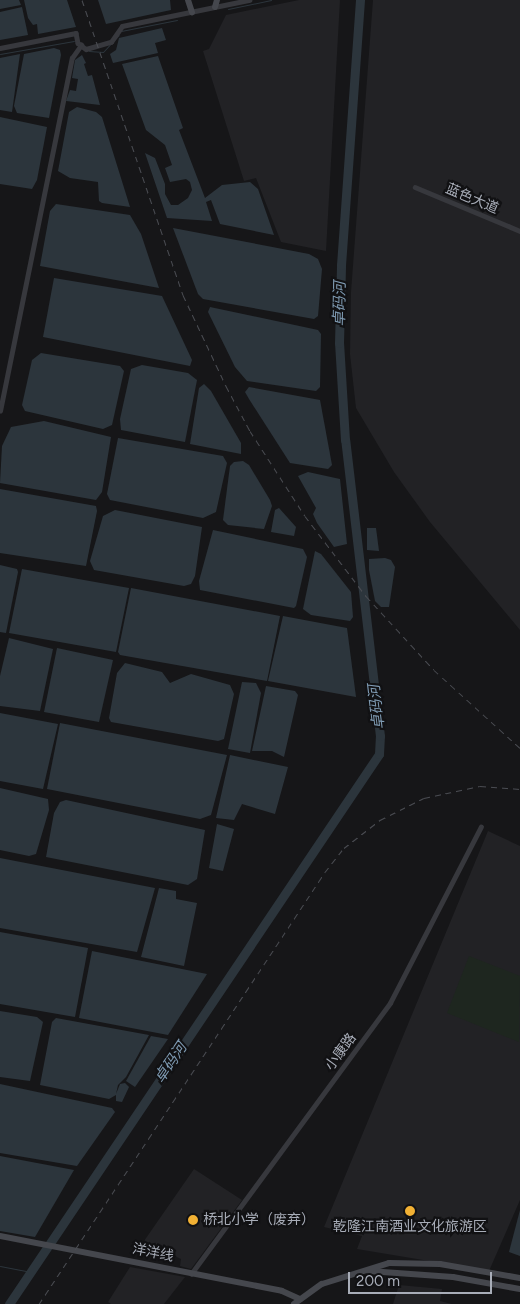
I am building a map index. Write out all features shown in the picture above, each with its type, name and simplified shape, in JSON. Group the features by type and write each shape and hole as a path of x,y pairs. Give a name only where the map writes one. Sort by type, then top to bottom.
{"main road":[{"path":"188,0 192,12"},
{"name":"洋洋线","path":"0,1236 282,1292 300,1299"},
{"path":"294,1304 322,1284 358,1271 405,1262 520,1278"},
{"path":"358,1271 445,1276 520,1289"}],"street":[{"path":"0,48 76,33 81,45 86,48 111,42 122,26 192,12 216,3 249,0"},
{"path":"0,412 72,58 81,45"},
{"name":"蓝色大道","path":"415,187 520,231"},
{"name":"小康路","path":"191,1274 390,1003 481,827"}],"shaded area":[{"path":"0,0 19,0 21,5 0,9"},
{"path":"24,0 67,0 76,27 38,34 37,24 33,25 28,18"},
{"path":"98,0 170,0 171,10 106,24"},
{"path":"299,0 340,0 326,251 281,242 256,178 244,181 203,51 209,49 226,15"},
{"path":"373,0 520,0 520,630 430,522 394,472 356,408 350,354 351,292"},
{"path":"22,7 28,35 0,40 0,12"},
{"path":"162,28 166,40 155,43 158,53 113,63 110,54 116,50 119,38"},
{"path":"54,48 60,50 61,55 49,118 17,113 14,106 24,54"},
{"path":"20,54 12,112 0,110 0,58"},
{"path":"82,55 86,63 84,64 88,76 92,75 100,105 66,101 70,90 76,91 78,79 72,78 75,60"},
{"path":"158,56 183,128 179,130 205,198 222,185 250,182 258,189 274,235 220,224 211,200 206,202 212,221 167,218 145,153 155,158 165,184 165,194 171,205 178,205 188,198 192,190 190,182 186,179 170,182 165,168 172,165 165,145 146,130 122,64"},
{"path":"77,107 96,112 102,117 130,207 102,203 99,201 98,182 70,178 58,171 69,112"},
{"path":"0,117 47,127 37,180 32,189 0,184"},
{"path":"56,204 130,215 141,234 159,288 40,266 50,211"},
{"path":"173,228 309,254 318,259 322,269 318,316 314,319 203,299 198,294"},
{"path":"54,278 162,296 192,360 190,366 43,337"},
{"path":"210,307 318,330 321,334 320,387 316,391 247,381 235,367 208,312"},
{"path":"41,353 120,366 124,371 112,425 103,429 25,411 22,405 32,360"},
{"path":"142,365 188,373 197,380 185,442 121,430 120,419 131,369"},
{"path":"204,384 211,391 241,443 241,454 190,444 199,388"},
{"path":"249,387 320,400 332,465 328,469 290,463 245,392"},
{"path":"44,421 111,437 102,492 96,500 0,483 2,446 11,427"},
{"path":"118,438 223,456 227,463 216,512 203,518 110,500 107,494"},
{"path":"243,461 249,465 270,500 272,506 264,529 228,525 223,520 230,466 234,462"},
{"path":"308,472 340,479 347,544 334,547 317,523 313,514 316,508 298,476"},
{"path":"0,489 96,506 97,511 86,566 0,553"},
{"path":"279,508 296,527 294,536 271,532 275,510"},
{"path":"115,510 202,527 195,576 191,584 184,586 94,570 90,561 103,516"},
{"path":"367,528 376,528 379,551 367,550"},
{"path":"213,530 303,549 307,557 296,606 294,608 200,590 199,581"},
{"path":"315,551 321,554 351,592 353,617 350,621 311,615 303,609"},
{"path":"385,558 391,560 395,567 389,607 381,607 375,601 369,570 369,559"},
{"path":"0,565 17,569 18,572 6,633 0,632"},
{"path":"22,569 129,588 116,652 9,633"},
{"path":"131,588 280,616 267,681 120,655 118,652"},
{"path":"283,616 347,628 356,697 268,681"},
{"path":"9,638 53,649 40,711 0,706 0,676"},
{"path":"57,648 113,660 99,722 44,712"},
{"path":"125,663 162,672 170,683 191,674 230,685 234,694 224,739 218,741 111,722 109,718 117,673"},
{"path":"242,682 256,683 261,693 250,753 228,749"},
{"path":"266,686 295,691 298,695 284,757 272,751 252,751"},
{"path":"0,713 58,724 43,789 0,781"},
{"path":"60,723 227,755 211,815 200,819 47,789"},
{"path":"230,755 288,767 275,814 242,804 234,820 216,818"},
{"path":"0,788 48,799 49,810 36,854 29,856 0,850"},
{"path":"66,800 205,830 197,879 188,885 46,857 54,813 60,802"},
{"path":"217,824 234,829 223,871 209,868"},
{"path":"488,831 520,846 520,1200 489,1271 357,1249 362,1236 324,1227"},
{"path":"0,858 155,888 137,952 0,928"},
{"path":"159,888 176,891 176,899 197,903 184,966 141,957"},
{"path":"0,932 88,948 75,1017 0,1004"},
{"path":"92,951 207,974 168,1035 79,1018"},
{"path":"469,956 520,976 519,1042 447,1013"},
{"path":"0,1011 37,1017 43,1022 30,1081 0,1077"},
{"path":"56,1018 149,1035 126,1077 118,1085 116,1094 120,1084 125,1083 129,1087 122,1102 116,1101 116,1095 109,1099 40,1085 52,1022"},
{"path":"151,1036 168,1039 135,1087 126,1081"},
{"path":"0,1084 112,1108 115,1112 77,1166 0,1153"},
{"path":"0,1156 74,1170 35,1237 0,1231"},
{"name":"桥北小学（废弃）","path":"194,1169 242,1200 191,1269 180,1266 181,1259 144,1241"},
{"path":"520,1210 520,1256 509,1252"},
{"path":"130,1267 185,1277 164,1304 111,1304 108,1302"},
{"path":"399,1285 442,1289 440,1301 452,1304 393,1304"}],"waterway":[{"path":"228,9 271,0"},
{"name":"卓码河","path":"9,1304 379,754 380,736 345,440 339,343 341,265 360,0"},
{"path":"121,31 177,20"},
{"path":"89,51 103,52 119,35"},
{"path":"0,54 74,41"},
{"path":"0,1266 31,1272"}],"railway":[{"path":"82,0 183,295 226,386 250,431 305,516 366,596 434,670 520,748"},
{"path":"39,1304 325,872 344,848 380,820 424,798 480,786 520,789"}],"place":[{"name":"乾隆江南酒业文化旅游区","path":"410,1211"},
{"name":"桥北小学（废弃）","path":"193,1220"}]}
